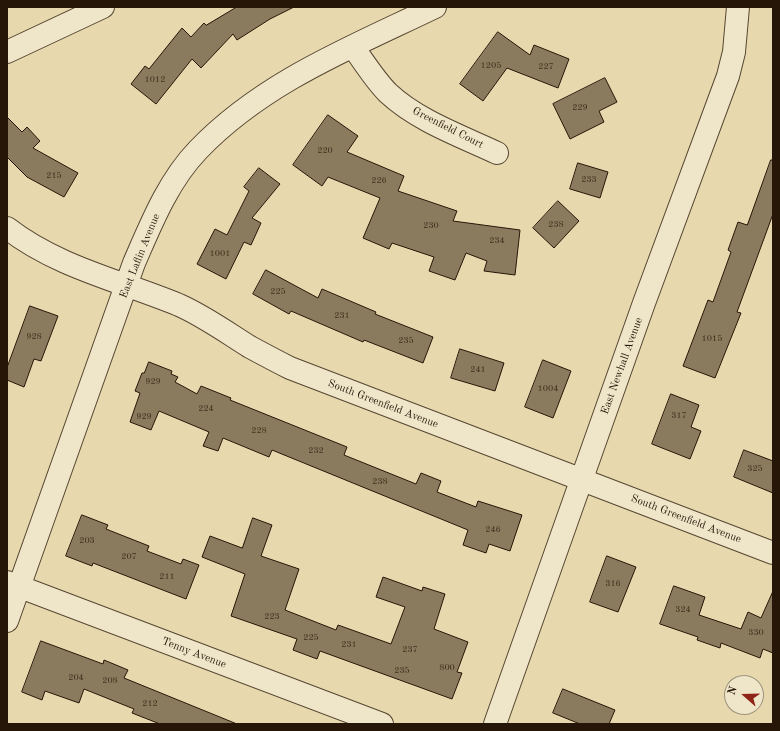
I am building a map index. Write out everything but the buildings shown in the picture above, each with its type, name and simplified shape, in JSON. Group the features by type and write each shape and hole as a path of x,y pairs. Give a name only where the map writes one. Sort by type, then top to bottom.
{"street":[{"path":"7,52 103,7"},
{"name":"East Laflin Avenue","path":"7,621 14,584 30,556 127,286 151,224 174,182 197,151 262,96 307,69 435,7"},
{"name":"East Newhall Avenue","path":"495,724 728,76 734,52 738,7"},
{"name":"Greenfield Court","path":"353,47 388,92 405,106 428,120 497,153"},
{"name":"South Greenfield Avenue","path":"7,228 38,248 68,263 203,316 250,347 290,368 773,553"},
{"name":"Tenny Avenue","path":"14,584 382,724"}]}
